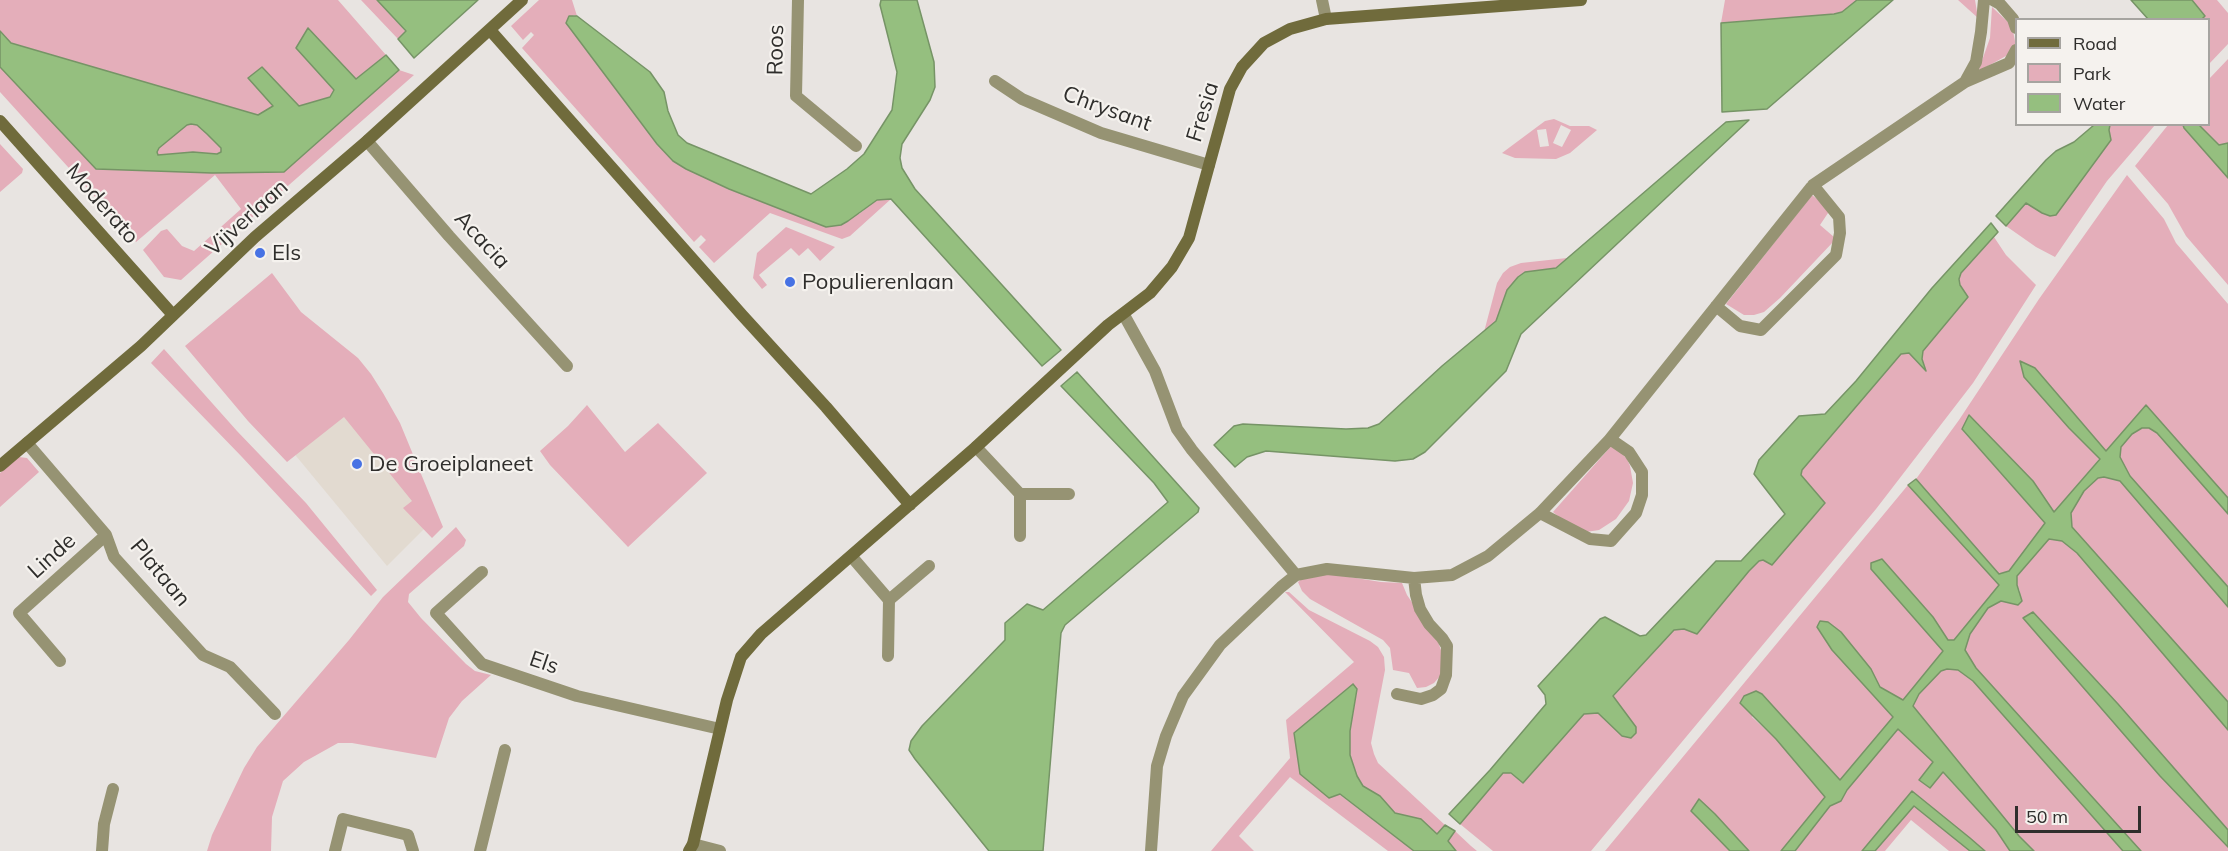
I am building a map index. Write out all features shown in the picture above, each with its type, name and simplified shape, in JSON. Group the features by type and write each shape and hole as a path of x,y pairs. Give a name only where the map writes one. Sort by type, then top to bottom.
{"street":[{"name":"Vijverlaan","path":"0,466 141,346 255,237 367,141 522,0"},
{"name":"Roos","path":"798,0 796,96 856,146"},
{"path":"1322,0 1326,19"},
{"name":"Fresia","path":"976,447 1108,325 1150,293 1172,267 1189,238 1230,89 1242,67 1264,43 1290,28 1326,19 1503,3 1581,0"},
{"path":"1965,82 1976,62 1982,32 1984,0"},
{"path":"1993,0 2000,4 2013,19 2015,25"},
{"path":"490,30 910,504"},
{"path":"1151,851 1157,766 1166,736 1183,696 1220,645 1296,575 1327,568 1414,578 1452,575 1488,556 1540,513 1610,439 1813,185 1965,82 2009,63 2015,52"},
{"name":"Chrysant","path":"995,81 1022,99 1101,134 1209,165"},
{"name":"Moderato","path":"0,121 173,315"},
{"name":"Acacia","path":"367,141 449,236 567,366"},
{"path":"1716,306 1740,326 1761,330 1836,255 1840,233 1839,217 1813,185"},
{"path":"1124,315 1155,371 1177,429 1296,575"},
{"path":"1540,513 1590,539 1611,541 1636,513 1642,495 1642,472 1629,452 1610,439"},
{"name":"Plataan","path":"27,443 106,535 114,557 204,655 230,667 275,714"},
{"path":"720,851 691,848 720,729 741,657 761,634 976,447 1020,494 1020,536"},
{"path":"1020,494 1069,494"},
{"name":"Linde","path":"60,661 19,613 106,535"},
{"path":"852,557 889,600 888,656"},
{"path":"889,600 928,566"},
{"name":"Els","path":"482,572 436,613 482,664 577,696 720,729"},
{"path":"1397,694 1421,699 1433,695 1441,689 1446,675 1447,646 1420,609 1414,578"},
{"path":"480,851 505,750"},
{"path":"102,851 104,824 113,789"},
{"path":"335,851 343,819 408,835 413,851"}],"shaded area":[{"name":"De Groeiplaneet","path":"270,281 435,518 387,566 201,341"}],"green space":[{"path":"0,0 338,0 386,55 356,79 308,28 296,48 334,90 330,97 299,106 273,107 258,115 11,43 0,31"},
{"path":"361,0 377,0 406,32 398,39"},
{"path":"539,0 572,0 577,16 573,15 657,144 673,161 686,169 729,189 859,214 877,200 891,199 850,236 842,239 770,213 714,263 699,247 706,240 701,235 694,242 522,48 534,35 531,32 523,40 511,26"},
{"path":"1725,0 1857,0 1842,12 1834,14 1721,23"},
{"path":"1958,0 1975,0 1978,18"},
{"path":"2192,0 2217,0 2228,13 2228,44 2210,63 2210,18 2203,18 2205,16"},
{"path":"1992,7 2012,26 2015,48 2013,52 1981,70 1979,69 1990,38"},
{"path":"2228,59 2228,143 2219,145 2200,126 2210,126 2210,78"},
{"path":"0,67 96,169 284,172 399,70 414,75 181,280 164,277 143,250 161,231 167,229 182,246 194,251 241,209 215,175 136,242 0,92"},
{"path":"1554,119 1570,126 1589,126 1597,130 1570,153 1556,159 1515,158 1502,153 1545,121","holes":["1561,125 1571,130 1562,147 1553,143","1546,129 1549,146 1540,147 1537,130"]},
{"path":"191,124 197,125 207,134 221,148 221,152 217,154 193,152 158,155 159,148"},
{"path":"2110,126 2154,126 2107,181 2055,257 2006,226 2026,203 2050,216"},
{"path":"2167,126 2183,126 2228,178 2228,285 2186,236 2168,204 2135,166"},
{"path":"0,144 23,169 22,173 0,192"},
{"path":"2127,175 2164,219 2176,243 2228,304 2228,498 2146,405 2106,451 2035,368 2020,361 2069,428 2100,458 2054,512 2033,481 1970,416 1962,430 2045,523 2009,571 1999,574 1916,479"},
{"path":"1812,195 1830,210 1820,225 1834,237 1834,241 1764,312 1744,315 1726,304"},
{"path":"786,227 835,247 820,261 808,248 799,256 791,248 759,275 767,285 762,289 753,278 757,253"},
{"path":"1994,237 2006,255 2036,285 1973,383 1876,509 1591,851 1493,851 1460,824 1503,773 1510,773 1523,783 1584,714 1598,713 1622,736 1631,738 1636,733 1613,697 1674,630 1684,629 1697,634 1749,571 1759,561 1764,560 1771,565 1825,504 1800,475 1802,470 1901,354 1909,353 1925,370 1922,359 1923,351 1968,297 1960,285 1961,273"},
{"path":"1567,258 1556,268 1525,272 1518,277 1507,290 1496,321 1484,332 1497,283 1503,273 1510,267 1521,263"},
{"name":"De Groeiplaneet","path":"272,273 301,312 358,358 383,393 400,423 443,527 432,538 403,508 412,501 344,417 287,462 248,421 185,346"},
{"path":"164,349 237,431 306,503 377,590 371,596 151,363"},
{"path":"587,405 625,452 658,423 707,473 628,547 550,465 540,451"},
{"path":"2142,428 2149,428 2157,433 2228,514 2228,587 2130,476 2119,457 2121,447 2132,434"},
{"path":"1613,444 1627,459 1630,466 1633,483 1629,501 1616,519 1599,530 1586,532 1570,526 1553,512"},
{"path":"19,457 27,458 39,472 0,507 0,473"},
{"path":"2104,477 2120,481 2228,607 2228,702 2072,527 2071,513 2084,491 2098,478"},
{"path":"1908,485 1999,585 1954,640 1948,640 1933,617 1871,563 1871,569 1943,651 1903,700 1880,687 1876,680 1879,700 1893,717 1840,780 1762,694 1752,717 1776,739 1825,797 1781,851 1749,851 1741,842 1698,818 1730,851 1605,851"},
{"path":"456,527 466,540 464,546 409,594 408,602 466,664 475,671 491,675 462,701 449,718 436,758 352,743 338,743 304,762 283,781 272,817 271,851 207,851 212,835 244,768 257,747 383,597"},
{"path":"2049,539 2062,541 2077,553 2228,730 2228,830 2118,704 2033,612 2024,618 2160,776 2228,847 2228,851 2141,851 1976,668 1964,650 1970,634 1988,608 2001,601 2018,605 2020,591 2017,576"},
{"path":"1312,571 1402,583 1407,595 1437,639 1442,653 1441,675 1434,683 1417,688 1409,673 1393,670 1390,648 1383,640 1310,599 1302,591 1298,582"},
{"path":"1285,592 1289,592 1309,610 1370,641 1378,647 1384,657 1385,670 1371,743 1374,754 1378,763 1445,825 1437,834 1421,819 1395,814 1380,796 1363,787 1350,755 1350,731 1357,689 1353,684 1339,794 1414,851 1388,851 1290,777 1239,836 1254,851 1211,851 1290,758 1286,720 1354,662"},
{"path":"1958,670 1973,681 2123,851 2034,851 2019,836 1912,706 1919,694 1941,671"},
{"path":"1898,729 1933,762 1920,780 1942,772 1996,830 2010,851 1985,851 1912,791 1862,851 1795,851 1830,806 1841,801 1847,790"},
{"path":"1913,806 1970,851 1949,851 1911,820 1885,851 1875,851"},
{"path":"1455,831 1477,851 1456,851 1447,841"}],"water":[{"path":"377,0 478,0 414,58 398,39 406,31"},
{"path":"881,0 917,0 934,62 935,87 930,100 902,144 900,158 902,168 915,189 1061,350 1042,366 891,199 877,200 841,225 826,227 729,189 673,161 657,144 566,23 569,16 577,16 650,72 664,92 668,111 678,135 687,143 811,194 864,154 892,110 897,72 880,5"},
{"path":"1857,0 1893,0 1767,109 1722,112 1721,23 1834,14 1842,12"},
{"path":"2131,0 2192,0 2205,16 2203,18 2147,18"},
{"path":"308,28 356,79 386,55 399,70 284,172 212,173 96,169 0,67 0,31 11,43 258,115 273,106 248,78 262,67 299,106 330,97 334,90 296,48","holes":["187,125 197,125 221,148 221,152 217,154 193,152 158,155 159,148"]},
{"path":"1749,120 1521,334 1506,371 1425,452 1413,459 1395,461 1266,451 1247,457 1235,467 1214,445 1234,426 1243,424 1346,429 1368,428 1379,424 1442,366 1496,321 1507,290 1518,277 1525,272 1556,268 1726,122"},
{"path":"2093,126 2110,126 2111,140 2056,215 2050,216 2042,213 2026,203 2006,226 1996,216 2046,160 2056,151 2074,142"},
{"path":"2183,126 2200,126 2219,145 2228,143 2228,178"},
{"path":"1991,223 1998,232 1961,273 1959,279 1968,297 1923,351 1922,359 1926,371 1909,353 1901,354 1802,470 1801,475 1825,503 1772,565 1763,560 1759,561 1749,571 1697,634 1684,629 1674,630 1613,696 1636,727 1636,733 1631,738 1622,736 1598,713 1584,714 1523,783 1511,773 1503,773 1460,824 1449,814 1546,704 1545,695 1538,686 1600,619 1605,617 1640,636 1646,635 1716,561 1741,561 1785,514 1754,474 1759,460 1799,416 1825,414 1856,381 1932,288"},
{"path":"2020,361 2035,368 2106,451 2146,405 2228,498 2228,514 2157,433 2149,428 2142,428 2132,434 2121,447 2120,457 2130,476 2228,587 2228,607 2120,481 2104,477 2098,478 2084,491 2071,513 2072,527 2228,702 2228,730 2077,553 2062,541 2049,539 2017,576 2022,601 2018,605 2001,601 1988,608 1970,634 1965,650 1976,668 2141,851 2123,851 1973,681 1958,670 1947,669 1941,671 1919,694 1913,706 2019,836 2034,851 2010,851 1996,830 1943,772 1930,788 1919,780 1933,762 1898,729 1847,790 1841,801 1830,806 1795,851 1781,851 1825,797 1776,739 1740,703 1744,696 1756,691 1762,694 1840,780 1893,717 1832,650 1817,627 1820,621 1828,622 1841,632 1871,669 1880,687 1903,700 1943,651 1871,569 1871,563 1882,559 1933,617 1948,640 1954,640 1999,585 1908,485 1916,479 1999,574 2009,571 2045,523 1962,429 1969,415 2033,481 2054,512 2100,459 2024,377"},
{"path":"1077,372 1199,508 1198,512 1065,625 1061,633 1043,851 989,851 915,759 909,750 911,741 922,726 1005,640 1005,623 1027,604 1043,610 1168,502 1154,483 1061,386"},
{"path":"2033,612 2118,704 2228,830 2228,847 2160,776 2023,618"},
{"path":"1353,684 1357,689 1350,731 1350,755 1363,786 1380,796 1395,813 1421,819 1437,834 1445,825 1455,831 1448,841 1456,851 1414,851 1340,794 1329,798 1300,774 1294,733"},
{"path":"1912,791 1985,851 1970,851 1914,806 1875,851 1862,851"},
{"path":"1699,799 1749,851 1730,851 1691,811"}],"place":[{"name":"Els","path":"260,253"},
{"name":"Populierenlaan","path":"790,282"},
{"name":"De Groeiplaneet","path":"357,464"}]}
